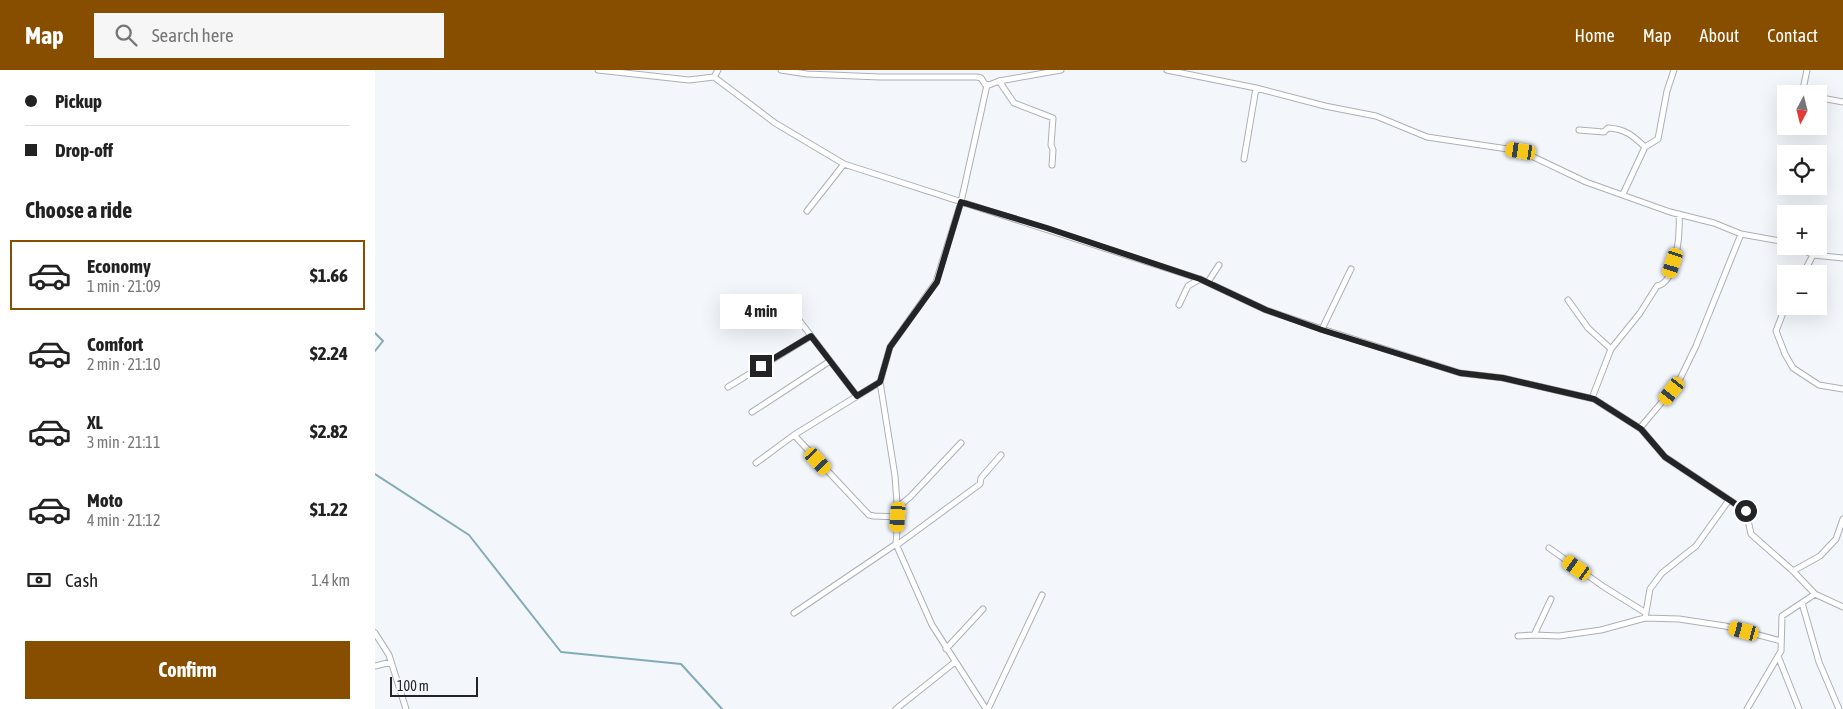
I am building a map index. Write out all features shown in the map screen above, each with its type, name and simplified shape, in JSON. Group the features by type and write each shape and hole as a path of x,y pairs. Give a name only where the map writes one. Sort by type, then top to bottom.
{"street":[{"path":"598,70 689,80 714,77 775,123 844,164 1200,279 1266,310 1322,330 1460,373 1503,378 1592,398 1639,428 1665,457 1746,511 1751,534 1793,571 1815,594 1843,607"},
{"path":"714,77 718,70"},
{"path":"781,70 807,74 880,77 977,77 981,78 987,85"},
{"path":"987,85 999,81 1061,70"},
{"path":"1167,70 1256,88 1325,106 1376,116 1427,137 1521,151 1586,182 1671,212 1714,223 1741,234 1777,240"},
{"path":"1623,194 1645,147 1658,139 1667,91 1674,70"},
{"path":"1804,85 1807,70"},
{"path":"999,81 1014,103 1053,118 1052,165"},
{"path":"987,85 961,202 937,282 890,347 880,382 895,476 898,507 897,545 932,625 987,709 1043,595"},
{"path":"1244,159 1256,88"},
{"path":"1827,99 1843,102"},
{"path":"1579,130 1605,132 1608,128 1612,128 1629,132 1645,147"},
{"path":"807,211 844,164"},
{"path":"1592,398 1611,349 1640,313 1657,286 1666,281 1670,273 1679,241 1679,214"},
{"path":"1639,428 1678,383 1696,346 1741,234"},
{"path":"1808,265 1813,255 1843,258"},
{"path":"1208,282 1219,264"},
{"path":"1322,330 1351,270"},
{"path":"1179,306 1188,286 1200,279"},
{"path":"1568,300 1588,328 1611,349"},
{"path":"786,303 857,396"},
{"path":"1782,315 1776,331 1793,368 1819,385 1843,389"},
{"path":"728,387 811,336"},
{"path":"753,412 830,361"},
{"path":"756,463 794,435 880,382"},
{"path":"794,435 869,515 898,517"},
{"path":"898,507 961,443"},
{"path":"794,613 897,545 980,484 981,478 1001,455"},
{"path":"1646,616 1650,589 1661,573 1696,546 1729,500"},
{"path":"1793,571 1819,556 1836,539 1843,519"},
{"path":"1549,548 1646,616"},
{"path":"1747,709 1781,651 1782,616 1815,594"},
{"path":"1534,635 1551,599"},
{"path":"1802,603 1819,662 1839,709"},
{"path":"946,649 983,609"},
{"path":"1517,636 1559,636 1593,632 1646,616 1725,626 1781,641"},
{"path":"375,633 389,655 406,709"},
{"path":"1778,656 1799,709"},
{"path":"375,666 391,662"},
{"path":"896,709 955,662"}],"waterway":[{"path":"375,333 383,341 375,351"},
{"path":"375,474 469,535 561,652 681,664 722,709"}],"route":[{"path":"761,366 811,336 857,396 880,382 890,347 937,282 961,202 1047,228 1200,279 1266,310 1322,330 1460,373 1503,378 1594,399 1641,429 1665,457 1746,511"}]}
